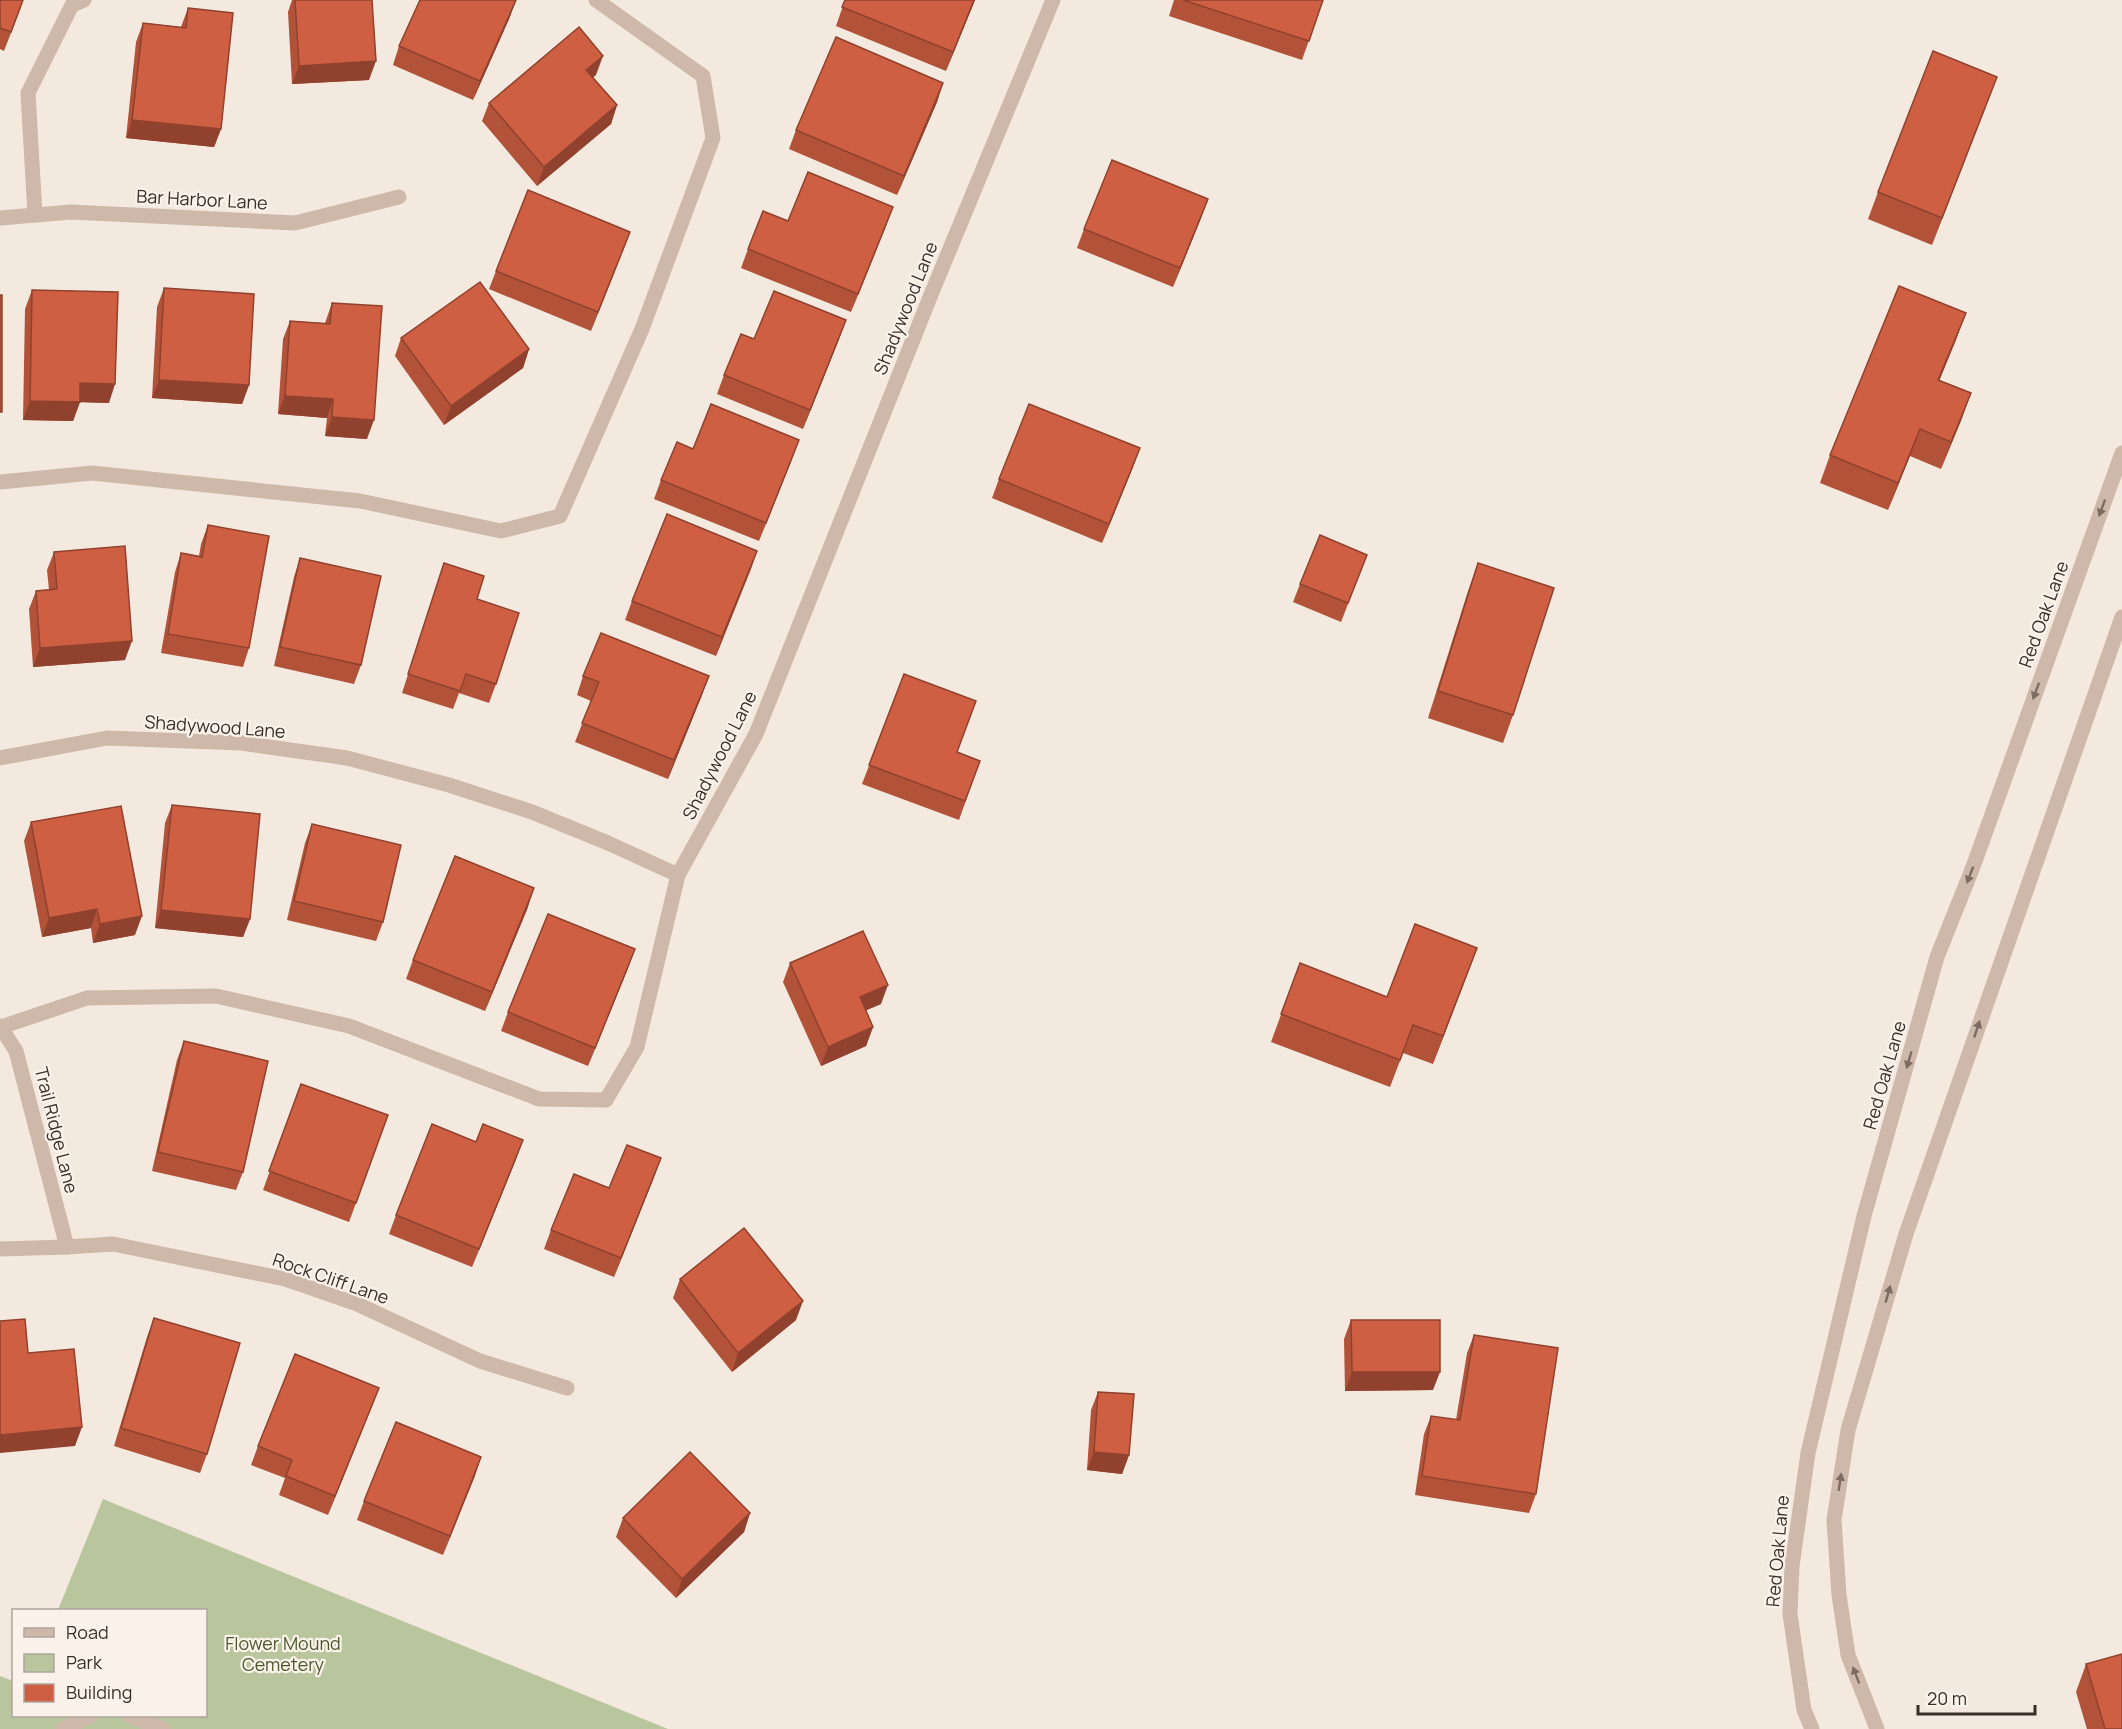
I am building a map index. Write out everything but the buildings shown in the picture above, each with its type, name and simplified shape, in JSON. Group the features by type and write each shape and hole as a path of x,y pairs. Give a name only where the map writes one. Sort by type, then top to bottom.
{"street":[{"path":"35,215 28,93 72,5 84,0"},
{"path":"0,482 92,473 360,501 501,531 560,516 642,329 713,138 703,76 596,0"},
{"name":"Shadywood Lane","path":"0,758 107,738 241,743 347,758 449,784 532,812 678,875 756,734 930,297 1053,0"},
{"name":"Bar Harbor Lane","path":"0,218 71,212 294,223 399,197"},
{"name":"Red Oak Lane","path":"1812,1729 1804,1710 1790,1614 1792,1566 1808,1453 1862,1227 1937,957 1972,867 2122,453"},
{"path":"1877,1729 1848,1655 1839,1595 1834,1520 1848,1430 1906,1234 2122,617"},
{"path":"0,1027 87,998 216,996 349,1026 539,1099 606,1100 637,1047 678,875"},
{"name":"Trail Ridge Lane","path":"0,1027 16,1051 67,1247"},
{"name":"Rock Cliff Lane","path":"0,1249 113,1244 285,1279 357,1304 480,1361 567,1388"},
{"path":"63,1729 88,1717"},
{"path":"133,1717 163,1729"}],"green space":[{"name":"Flower Mound Cemetery","path":"103,1499 668,1729 0,1729 0,1676 12,1681 12,1717 207,1717 207,1609 58,1609"}]}
